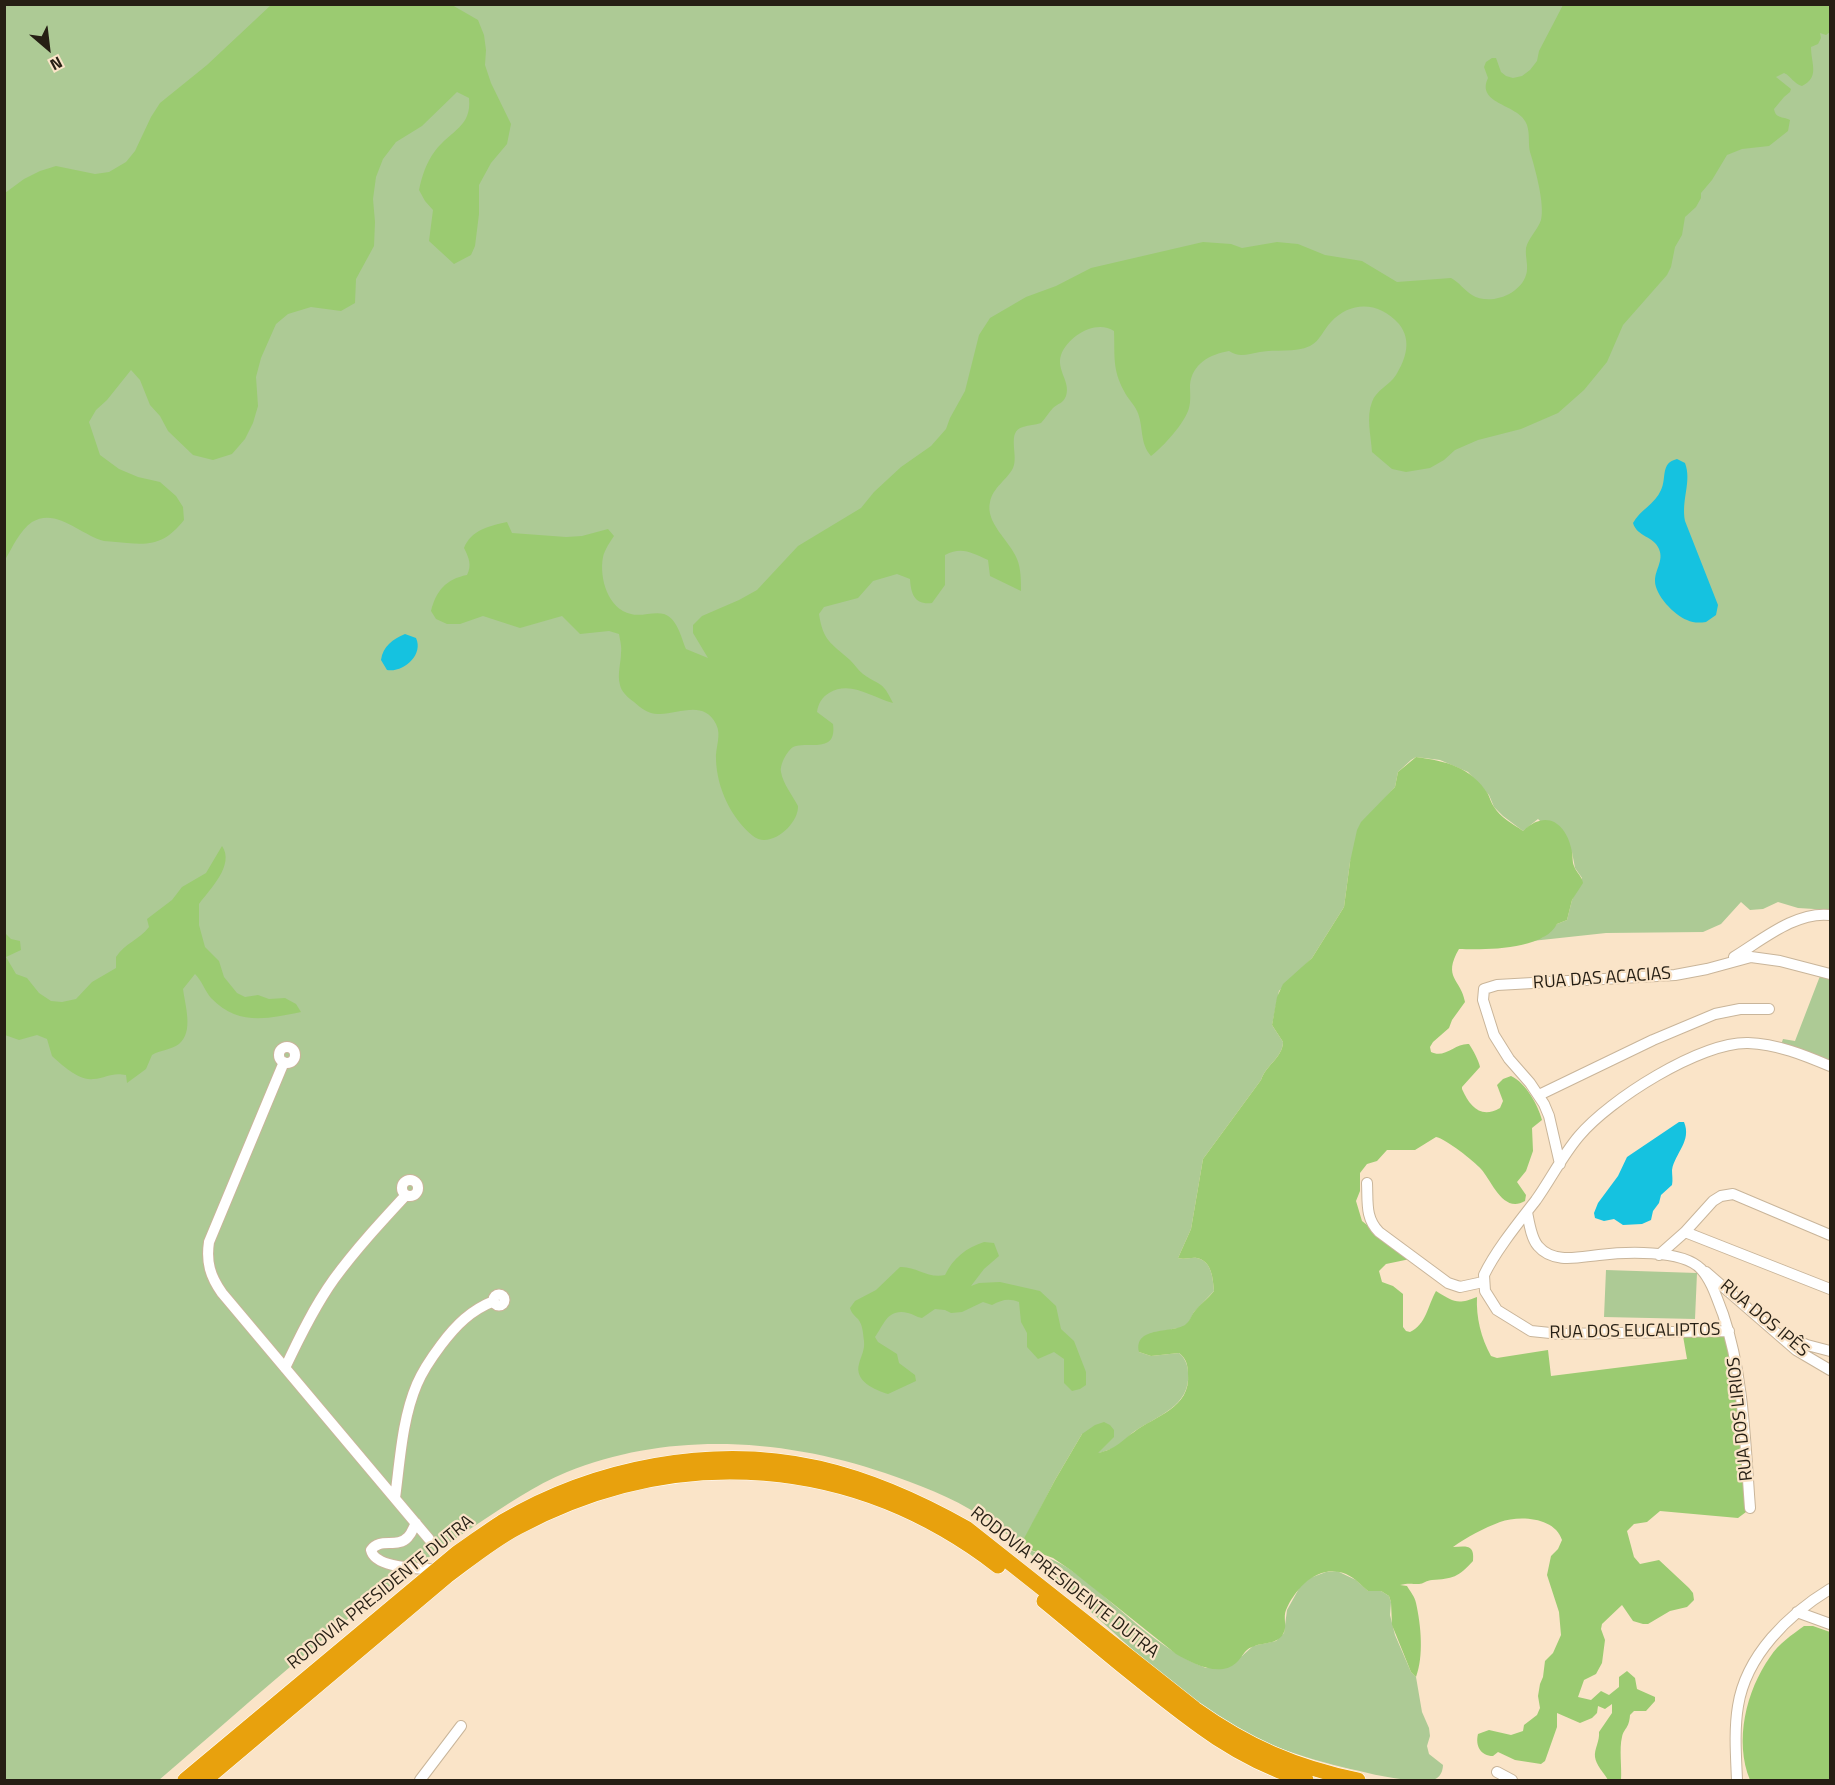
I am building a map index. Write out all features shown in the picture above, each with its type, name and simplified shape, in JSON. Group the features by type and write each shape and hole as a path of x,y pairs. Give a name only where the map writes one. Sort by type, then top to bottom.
{"highway":[{"name":"RODOVIA PRESIDENTE DUTRA","path":"184,1780 457,1553 502,1522 577,1487 633,1470 673,1463 712,1460 778,1461 819,1468 864,1481 936,1511 966,1528 1150,1681 1248,1744 1303,1767 1358,1780"},
{"name":"RODOVIA PRESIDENTE DUTRA","path":"205,1780 447,1576 482,1550 516,1528 558,1507 626,1484 661,1477 722,1472 782,1474 852,1489 885,1501 949,1532 984,1555 1101,1642"},
{"name":"RODOVIA PRESIDENTE DUTRA","path":"1150,1681 1183,1716 1239,1753 1264,1766 1306,1780"}],"street":[{"path":"1721,964 1794,922 1814,915 1830,915"},
{"path":"1721,964 1751,957 1780,961 1830,974"},
{"name":"RUA DAS ACACIAS","path":"1539,1095 1497,1041 1489,1023 1482,997 1483,990 1497,986 1675,975 1721,964"},
{"path":"1560,1164 1549,1116 1539,1095 1715,1014 1740,1009 1769,1009"},
{"path":"1367,1184 1368,1216 1379,1232 1448,1283 1460,1287 1483,1282 1488,1267 1580,1135 1594,1119 1668,1070 1711,1050 1746,1043 1770,1045 1796,1052 1830,1066"},
{"path":"284,1062 209,1242 210,1272 215,1283 429,1539"},
{"path":"1659,1255 1685,1232 1713,1201 1727,1194 1733,1194 1830,1235"},
{"path":"285,1368 302,1333 333,1281 378,1225 406,1195"},
{"path":"1527,1212 1531,1231 1538,1246 1552,1255 1573,1259 1601,1255 1659,1255 1683,1259 1698,1266"},
{"path":"1685,1232 1830,1289"},
{"name":"RUA DOS IPÊS","path":"1698,1266 1796,1350 1830,1370"},
{"name":"RUA DOS LIRIOS","path":"1698,1266 1711,1286 1730,1331 1743,1409 1750,1508"},
{"name":"RUA DOS EUCALIPTOS","path":"1483,1282 1485,1291 1497,1310 1531,1332 1560,1334 1730,1331"},
{"path":"395,1498 408,1413 420,1378 442,1343 460,1322 476,1309 494,1301"},
{"path":"1771,1329 1807,1345 1830,1351"},
{"path":"416,1523 406,1539 395,1544 378,1544 372,1548 372,1554 376,1560 388,1564 438,1570"},
{"path":"1737,1780 1738,1705 1743,1688 1758,1657 1770,1639 1797,1612 1830,1589"},
{"path":"1797,1612 1830,1624"},
{"path":"420,1780 461,1726"},
{"path":"1497,1772 1512,1780"}],"green space":[{"path":"5,5 1830,5 1830,910 1798,908 1778,902 1763,909 1750,910 1741,902 1721,924 1703,932 1606,933 1532,941 1543,937 1557,924 1567,920 1572,900 1582,878 1575,868 1572,852 1538,819 1523,831 1503,816 1494,807 1489,795 1468,772 1440,760 1416,757 1398,772 1395,787 1376,808 1350,862 1344,907 1312,958 1279,991 1272,1025 1283,1042 1280,1052 1203,1159 1191,1229 1178,1258 1197,1258 1206,1263 1211,1271 1214,1291 1194,1312 1188,1324 1172,1329 1139,1352 1151,1356 1179,1353 1187,1364 1188,1370 1184,1394 1171,1409 1135,1431 1112,1449 1096,1454 1082,1434 1021,1546 981,1516 934,1492 885,1473 806,1452 766,1446 685,1445 645,1450 605,1459 567,1472 532,1489 434,1554 313,1647 159,1780 5,1780"},
{"path":"271,5 452,5 478,20 484,35 485,65 511,124 507,144 491,163 479,185 479,214 475,246 471,255 454,264 429,241 433,210 419,190 432,156 441,144 459,128 467,116 469,98 457,92 422,126 396,142 383,159 376,177 373,199 374,246 356,279 355,303 341,311 311,307 288,314 276,324 261,358 256,377 258,406 253,423 245,439 232,454 213,460 193,455 168,431 160,416 150,405 140,380 131,370 96,410 89,422 100,455 119,469 138,477 160,482 176,496 183,507 184,520 178,527 166,537 152,543 137,544 104,541 59,520 41,518 32,522 24,530 5,560 5,193 24,179 56,166 95,174 109,172 126,162 135,151 160,103 207,65"},
{"path":"1563,5 1830,5 1830,32 1826,35 1820,33 1821,38 1818,44 1811,47 1813,74 1808,82 1802,86 1784,73 1776,77 1791,89 1774,109 1778,116 1790,120 1788,131 1769,146 1742,149 1727,155 1701,193 1696,207 1685,217 1682,235 1675,247 1667,275 1623,325 1607,362 1584,390 1558,413 1521,429 1478,440 1455,450 1430,468 1406,472 1392,469 1372,452 1369,414 1374,398 1393,379 1403,363 1406,350 1405,336 1399,324 1383,311 1365,306 1356,307 1339,315 1310,346 1244,355 1229,351 1203,361 1191,378 1187,414 1173,434 1151,456 1143,440 1137,411 1120,383 1115,362 1114,331 1099,327 1083,331 1070,342 1061,355 1060,366 1067,386 1065,399 1053,408 1041,423 1025,426 1015,433 1013,468 994,492 990,502 989,510 994,525 1014,552 1018,563 1021,591 990,576 988,560 967,552 957,551 945,555 945,585 932,603 918,601 911,590 910,579 897,574 873,581 858,598 824,607 819,614 823,630 829,641 863,674 881,685 893,703 861,691 845,688 837,689 822,699 817,712 833,724 831,739 827,743 794,747 785,757 781,768 782,776 798,806 794,820 789,827 775,837 767,840 753,836 738,820 727,802 717,771 718,728 711,716 697,710 666,714 651,713 623,692 619,681 621,648 619,634 609,631 580,634 562,616 520,628 483,616 460,624 447,624 436,619 431,611 443,587 467,575 469,562 464,548 471,537 481,530 507,522 512,533 566,537 582,536 608,529 614,536 604,554 602,574 607,592 616,606 631,614 660,613 668,616 678,628 686,649 708,658 693,633 693,625 702,616 757,590 798,546 861,508 874,492 901,467 931,446 946,429 965,391 979,335 990,318 1026,297 1056,286 1091,268 1203,242 1231,244 1242,248 1277,242 1298,244 1325,255 1362,261 1397,282 1451,278 1479,298 1495,299 1511,293 1523,282 1526,275 1526,248 1541,220 1541,196 1530,152 1527,125 1517,113 1488,94 1486,87 1488,78 1484,67 1486,62 1496,58 1501,72 1506,76 1513,78 1522,76 1530,70 1537,61 1539,51"},
{"path":"1416,757 1447,763 1466,771 1481,785 1500,814 1523,831 1540,821 1555,822 1566,834 1574,866 1583,883 1572,900 1567,920 1557,924 1550,933 1540,939 1513,947 1459,949 1454,959 1452,972 1465,1002 1449,1028 1430,1047 1431,1052 1441,1054 1469,1044 1480,1067 1462,1089 1473,1106 1482,1112 1500,1108 1503,1101 1497,1085 1503,1079 1511,1076 1531,1095 1542,1120 1532,1128 1533,1151 1526,1171 1517,1182 1526,1195 1525,1201 1517,1204 1504,1200 1477,1165 1453,1146 1436,1137 1415,1150 1387,1150 1377,1161 1367,1164 1360,1173 1360,1191 1356,1201 1362,1221 1410,1259 1386,1264 1379,1271 1382,1282 1393,1286 1403,1294 1403,1327 1410,1332 1420,1325 1436,1291 1460,1302 1477,1297 1480,1327 1491,1356 1497,1358 1548,1350 1551,1376 1687,1359 1683,1336 1727,1335 1740,1412 1746,1512 1738,1518 1660,1511 1647,1522 1634,1524 1627,1531 1634,1557 1640,1564 1659,1560 1689,1588 1694,1600 1687,1607 1670,1611 1648,1624 1633,1621 1622,1605 1602,1624 1601,1629 1605,1640 1602,1663 1596,1674 1584,1680 1578,1697 1591,1700 1601,1691 1609,1695 1619,1687 1619,1677 1627,1671 1635,1678 1637,1689 1655,1697 1655,1701 1646,1711 1634,1711 1630,1715 1621,1742 1621,1780 1608,1780 1598,1766 1595,1757 1599,1732 1612,1713 1612,1704 1605,1709 1598,1706 1597,1713 1592,1718 1580,1723 1557,1713 1557,1727 1545,1761 1541,1764 1515,1760 1498,1752 1489,1756 1478,1746 1478,1734 1489,1730 1511,1735 1523,1731 1524,1725 1537,1715 1540,1708 1538,1696 1545,1661 1553,1653 1561,1635 1559,1612 1547,1575 1551,1556 1558,1549 1562,1540 1552,1526 1544,1522 1517,1519 1494,1524 1453,1547 1468,1547 1472,1551 1473,1561 1464,1571 1450,1578 1430,1580 1421,1584 1400,1585 1407,1586 1415,1599 1418,1612 1421,1650 1416,1677 1411,1672 1392,1625 1389,1596 1381,1591 1368,1591 1346,1574 1336,1571 1327,1572 1310,1579 1290,1601 1286,1610 1285,1630 1282,1636 1274,1641 1249,1648 1236,1663 1229,1667 1214,1669 1198,1665 1176,1654 1072,1571 1053,1558 1020,1546 1082,1434 1104,1422 1110,1425 1114,1430 1114,1437 1098,1453 1109,1449 1170,1410 1184,1395 1188,1374 1183,1357 1179,1353 1151,1356 1139,1352 1139,1343 1148,1334 1186,1324 1196,1309 1214,1291 1211,1271 1206,1263 1197,1258 1178,1258 1191,1229 1203,1159 1280,1052 1283,1042 1272,1025 1277,997 1283,984 1312,958 1344,907 1350,862 1361,822 1395,787 1398,772"},
{"path":"222,846 225,853 223,869 215,884 199,904 199,925 205,947 219,961 224,977 237,993 245,997 258,995 269,999 285,998 296,1004 301,1012 265,1018 242,1017 221,1007 211,998 195,974 183,989 187,1018 184,1039 176,1046 152,1055 146,1069 127,1083 126,1075 82,1078 52,1056 47,1039 37,1035 19,1040 5,1035 5,933 11,939 20,941 21,950 6,957 16,974 27,978 39,993 51,1001 62,1002 76,999 92,982 116,968 116,957 120,952 149,927 147,919 172,900 182,887 206,873"},
{"path":"1820,976 1830,979 1830,1062 1781,1045 1783,1039 1795,1041"},
{"path":"984,1242 994,1243 999,1256 984,1269 971,1286 979,1283 1000,1282 1040,1291 1056,1306 1061,1329 1074,1341 1086,1372 1086,1385 1072,1391 1064,1383 1064,1359 1054,1352 1038,1359 1027,1347 1027,1333 1021,1322 1019,1302 1008,1300 992,1305 983,1302 962,1312 951,1313 935,1309 922,1318 901,1312 891,1315 875,1337 878,1342 897,1354 899,1363 915,1375 916,1381 888,1394 867,1384 858,1370 864,1344 861,1324 850,1308 855,1301 876,1290 900,1267 933,1275 945,1275 961,1254"},
{"path":"1606,1270 1697,1273 1695,1319 1604,1317"},
{"path":"1021,1546 1071,1570 1152,1637 1187,1660 1206,1668 1242,1656 1253,1646 1276,1641 1284,1633 1287,1610 1301,1585 1310,1578 1337,1571 1356,1580 1368,1591 1381,1591 1389,1596 1390,1615 1395,1635 1411,1672 1416,1677 1422,1712 1429,1728 1430,1736 1427,1746 1429,1754 1443,1765 1442,1771 1436,1779 1426,1781 1375,1775 1297,1754 1245,1731 1197,1701 1152,1666"},
{"path":"1804,1626 1813,1626 1830,1632 1830,1780 1750,1780 1745,1765 1743,1733 1754,1685 1774,1652"}],"water":[{"path":"1677,459 1685,463 1687,470 1685,521 1718,605 1716,615 1706,622 1689,621 1671,609 1662,598 1655,581 1660,561 1659,549 1653,541 1635,528 1633,523 1658,495 1663,485 1666,467"},
{"path":"405,634 416,638 418,644 415,656 399,669 387,670 381,660 386,647"},
{"path":"1679,1122 1684,1122 1685,1141 1672,1170 1672,1185 1661,1195 1651,1220 1642,1224 1623,1225 1614,1219 1604,1221 1595,1218 1594,1213 1598,1203 1618,1176 1627,1157"}]}
